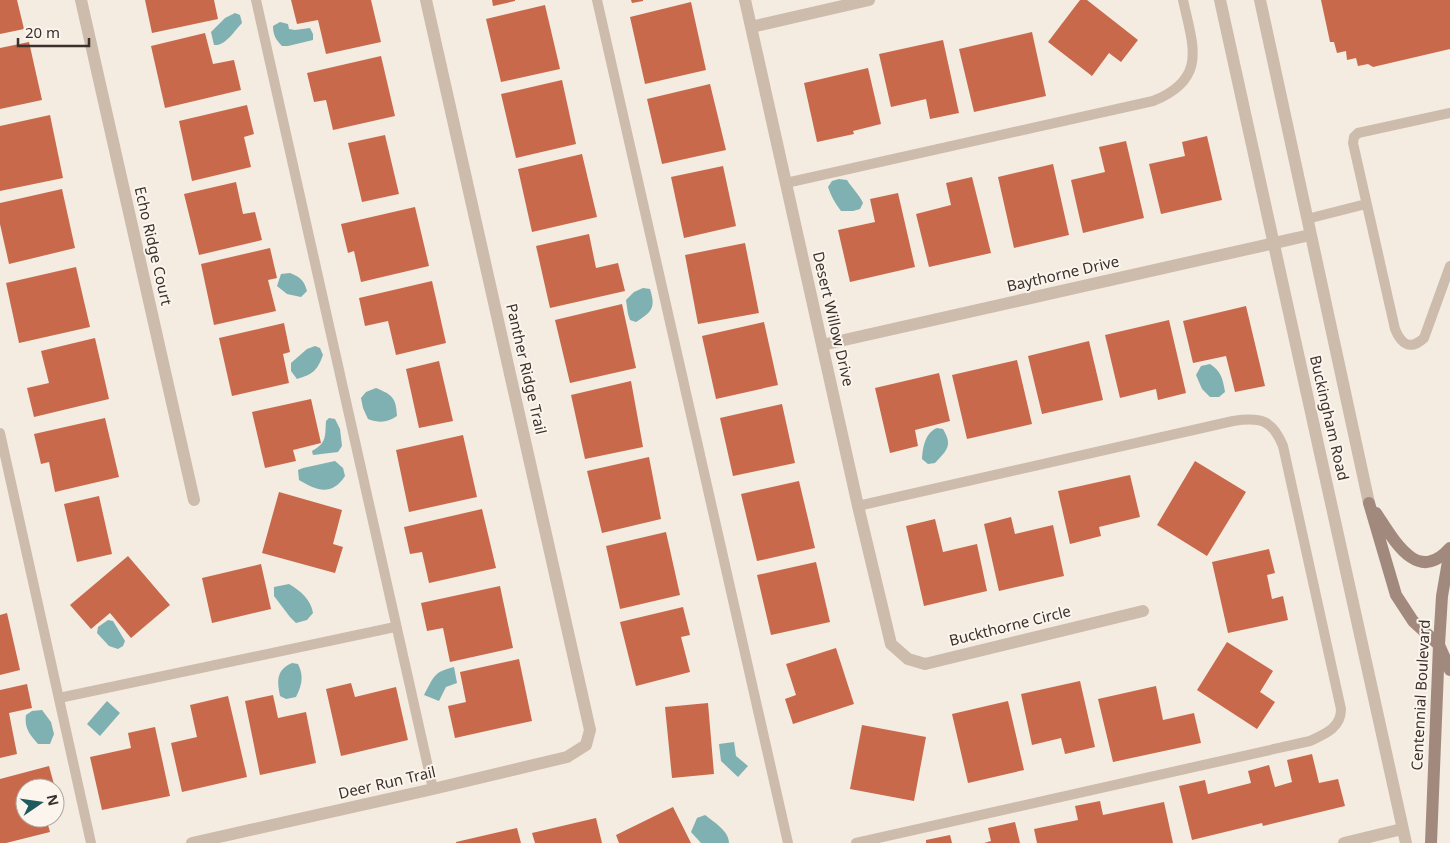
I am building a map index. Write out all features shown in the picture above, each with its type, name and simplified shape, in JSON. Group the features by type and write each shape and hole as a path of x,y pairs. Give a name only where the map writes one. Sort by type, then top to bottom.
{"main road":[{"path":"1369,503 1399,548 1414,560 1423,563 1431,562 1442,557 1450,549"},
{"path":"1369,503 1396,595 1413,620 1439,645 1450,670"},
{"name":"Centennial Boulevard","path":"1431,843 1442,596 1450,549"}],"street":[{"name":"Echo Ridge Court","path":"81,0 194,500"},
{"name":"Panther Ridge Trail","path":"426,0 584,698 590,730 586,745"},
{"name":"Desert Willow Drive","path":"745,0 858,506 891,644"},
{"path":"751,27 869,0"},
{"name":"Buckingham Road","path":"1220,0 1406,843"},
{"name":"Buckingham Road","path":"1260,0 1369,503"},
{"name":"Baythorne Drive","path":"822,346 1310,234"},
{"name":"Buckthorne Circle","path":"891,644 908,659 925,664 1143,611"},
{"name":"Deer Run Trail","path":"192,843 567,757 586,745"},
{"path":"1344,843 1402,829"}],"lane":[{"path":"256,0 395,627 433,789"},
{"path":"597,0 788,843"},
{"path":"786,183 1143,103 1167,95 1177,88 1191,68 1194,52 1182,0"},
{"path":"1450,113 1358,133 1354,137 1353,143 1394,329 1400,340 1406,344 1419,343 1424,338 1450,266"},
{"path":"1308,219 1366,204"},
{"path":"856,843 1310,741 1330,731 1339,723 1341,716 1283,446 1278,433 1262,420 1250,418 1233,421 858,506"},
{"path":"0,433 91,843"},
{"path":"60,698 395,627"}],"water":[{"path":"235,13 240,15 242,23 226,41 214,45 211,32 225,18"},
{"path":"280,22 288,24 289,29 310,28 313,40 282,46 275,37 273,29 273,26"},
{"path":"839,179 847,180 860,197 863,203 860,209 841,211 828,187 832,181"},
{"path":"290,273 299,278 304,284 307,291 301,297 287,294 277,286 281,274"},
{"path":"643,288 650,289 653,301 649,312 636,322 630,320 626,300 634,292"},
{"path":"315,346 320,348 323,355 319,365 311,373 297,379 291,371 291,363 307,349"},
{"path":"1210,364 1219,373 1223,383 1225,392 1219,397 1210,397 1202,389 1196,375 1201,366"},
{"path":"376,388 390,395 396,405 397,416 383,422 368,419 361,398 366,392"},
{"path":"329,418 335,419 340,429 342,446 338,452 313,455 312,451 323,442 326,421"},
{"path":"937,428 943,429 946,435 948,440 947,448 935,463 928,464 922,459 924,445 930,433"},
{"path":"335,461 343,468 345,476 335,487 324,490 318,489 299,480 298,470"},
{"path":"289,584 308,600 312,608 313,613 307,620 296,623 274,596 274,587"},
{"path":"108,620 113,621 125,641 123,646 118,649 109,646 97,633 98,627"},
{"path":"292,663 298,664 300,668 301,684 296,697 286,699 280,696 279,676 283,669"},
{"path":"454,667 457,683 446,687 439,701 424,695 438,673"},
{"path":"107,701 120,713 100,736 87,724"},
{"path":"42,710 51,722 54,734 50,744 38,744 30,734 26,724 26,715 32,711"},
{"path":"734,742 736,756 748,766 738,777 721,761 719,744"},
{"path":"705,815 724,831 729,843 701,843 691,832 697,818"}],"building":[{"path":"0,0 17,0 24,29 0,34"},
{"path":"145,0 214,0 218,19 152,33"},
{"path":"291,0 371,0 381,42 326,54 318,20 297,24"},
{"path":"492,0 515,0 515,1 493,6"},
{"path":"631,0 643,0 643,1 632,3"},
{"path":"1080,0 1087,0 1138,40 1121,62 1109,53 1092,76 1048,42"},
{"path":"1321,0 1450,0 1450,49 1373,67 1368,64 1358,66 1356,58 1347,60 1346,51 1337,53 1334,42 1330,42"},
{"path":"691,2 706,70 645,84 630,17"},
{"path":"545,5 560,69 501,82 486,19"},
{"path":"1032,32 1046,96 974,112 959,49"},
{"path":"205,33 213,64 234,60 241,90 165,108 151,46"},
{"path":"943,40 959,113 930,119 926,99 891,107 879,54"},
{"path":"29,42 42,100 0,109 0,48"},
{"path":"381,56 395,116 333,130 326,100 314,102 307,73"},
{"path":"868,68 881,124 853,131 854,134 817,142 804,83"},
{"path":"562,80 576,144 516,158 501,94"},
{"path":"710,84 726,150 662,164 647,99"},
{"path":"247,105 254,134 244,137 251,167 192,181 179,121"},
{"path":"50,115 63,178 0,191 0,126"},
{"path":"385,135 399,194 362,202 348,143"},
{"path":"1207,136 1222,200 1161,214 1149,164 1185,156 1182,142"},
{"path":"1126,141 1144,218 1083,233 1071,180 1105,172 1099,147"},
{"path":"582,154 597,217 532,232 518,169"},
{"path":"1053,164 1069,235 1014,248 998,177"},
{"path":"723,166 736,226 684,238 671,177"},
{"path":"972,177 991,253 929,267 916,214 951,205 946,183"},
{"path":"236,182 243,214 255,212 262,240 199,255 184,194"},
{"path":"62,189 75,248 9,264 0,224 0,203"},
{"path":"898,193 915,267 850,282 838,230 875,222 870,199"},
{"path":"415,207 429,266 361,282 354,251 348,253 341,224"},
{"path":"589,234 596,268 618,263 625,291 550,308 536,246"},
{"path":"745,243 759,313 698,324 685,255"},
{"path":"270,248 277,278 268,280 276,311 214,325 201,264"},
{"path":"76,267 90,327 19,343 6,283"},
{"path":"432,281 446,343 396,355 388,321 365,326 359,298"},
{"path":"622,304 636,368 570,383 555,320"},
{"path":"1246,306 1265,386 1235,392 1226,356 1193,363 1183,321"},
{"path":"1169,320 1186,393 1158,400 1156,389 1120,398 1105,335"},
{"path":"764,322 778,385 716,399 702,336"},
{"path":"284,323 290,352 283,354 289,383 232,396 219,338"},
{"path":"95,338 109,399 34,417 27,388 49,383 41,351"},
{"path":"1089,341 1103,400 1042,414 1028,356"},
{"path":"1017,360 1032,424 967,439 952,375"},
{"path":"439,361 453,421 419,428 406,369"},
{"path":"939,373 950,421 915,430 918,446 890,453 875,388"},
{"path":"631,381 643,447 585,459 571,395"},
{"path":"311,399 321,443 293,450 296,461 265,468 252,412"},
{"path":"782,404 795,463 733,476 720,418"},
{"path":"105,418 119,477 55,492 49,462 41,464 34,434"},
{"path":"463,435 477,497 409,512 396,450"},
{"path":"649,457 661,519 602,533 587,471"},
{"path":"1195,461 1246,492 1207,556 1157,525"},
{"path":"1130,475 1140,517 1099,527 1101,536 1070,544 1058,491"},
{"path":"799,481 815,548 757,561 741,494"},
{"path":"279,492 342,510 333,544 343,547 335,573 262,553"},
{"path":"99,496 112,554 77,562 64,504"},
{"path":"482,509 496,568 429,583 422,552 410,554 404,527"},
{"path":"1011,517 1015,534 1053,525 1064,576 999,591 984,524"},
{"path":"935,519 943,552 977,544 987,591 924,606 906,526"},
{"path":"666,532 680,595 620,609 606,546"},
{"path":"1269,549 1275,573 1267,575 1272,599 1283,596 1288,620 1228,633 1212,562"},
{"path":"128,556 170,605 131,638 110,613 91,629 70,605"},
{"path":"816,562 830,622 771,635 757,575"},
{"path":"261,564 271,609 212,623 202,578"},
{"path":"500,586 513,648 450,662 443,628 427,631 421,603"},
{"path":"683,607 690,635 681,637 690,672 636,686 620,622"},
{"path":"7,613 20,670 0,675 0,615"},
{"path":"1227,642 1273,671 1260,692 1275,702 1257,729 1197,690"},
{"path":"836,648 854,704 793,724 785,699 796,695 786,664"},
{"path":"519,659 532,721 455,738 448,706 466,702 460,672"},
{"path":"1080,681 1095,747 1065,754 1061,738 1032,745 1021,694"},
{"path":"351,683 355,697 396,687 408,740 341,756 326,689"},
{"path":"27,684 32,708 9,713 17,754 0,758 0,690"},
{"path":"1156,686 1163,720 1194,713 1201,743 1113,762 1098,699"},
{"path":"273,695 278,718 306,712 316,763 260,775 245,701"},
{"path":"228,696 247,777 182,792 171,743 197,737 190,705"},
{"path":"1008,701 1024,770 968,783 952,714"},
{"path":"708,703 714,774 672,778 665,707"},
{"path":"862,725 926,737 914,801 850,789"},
{"path":"155,727 170,796 102,810 90,757 131,748 128,733"},
{"path":"1312,754 1319,783 1338,779 1345,806 1263,826 1262,823 1192,840 1179,786 1205,780 1208,794 1251,783 1248,771 1269,765 1275,787 1292,782 1287,760"},
{"path":"49,766 52,778 15,778 15,828 49,828 50,832 0,843 0,779"},
{"path":"1100,801 1103,815 1164,802 1173,843 1037,843 1034,829 1078,820 1075,806"},
{"path":"673,807 691,843 619,843 616,835"},
{"path":"596,818 602,843 535,843 532,833"},
{"path":"1015,822 1020,843 984,843 991,841 988,828"},
{"path":"517,828 521,843 456,843 456,842"},
{"path":"950,835 952,843 926,843 926,840"}]}
